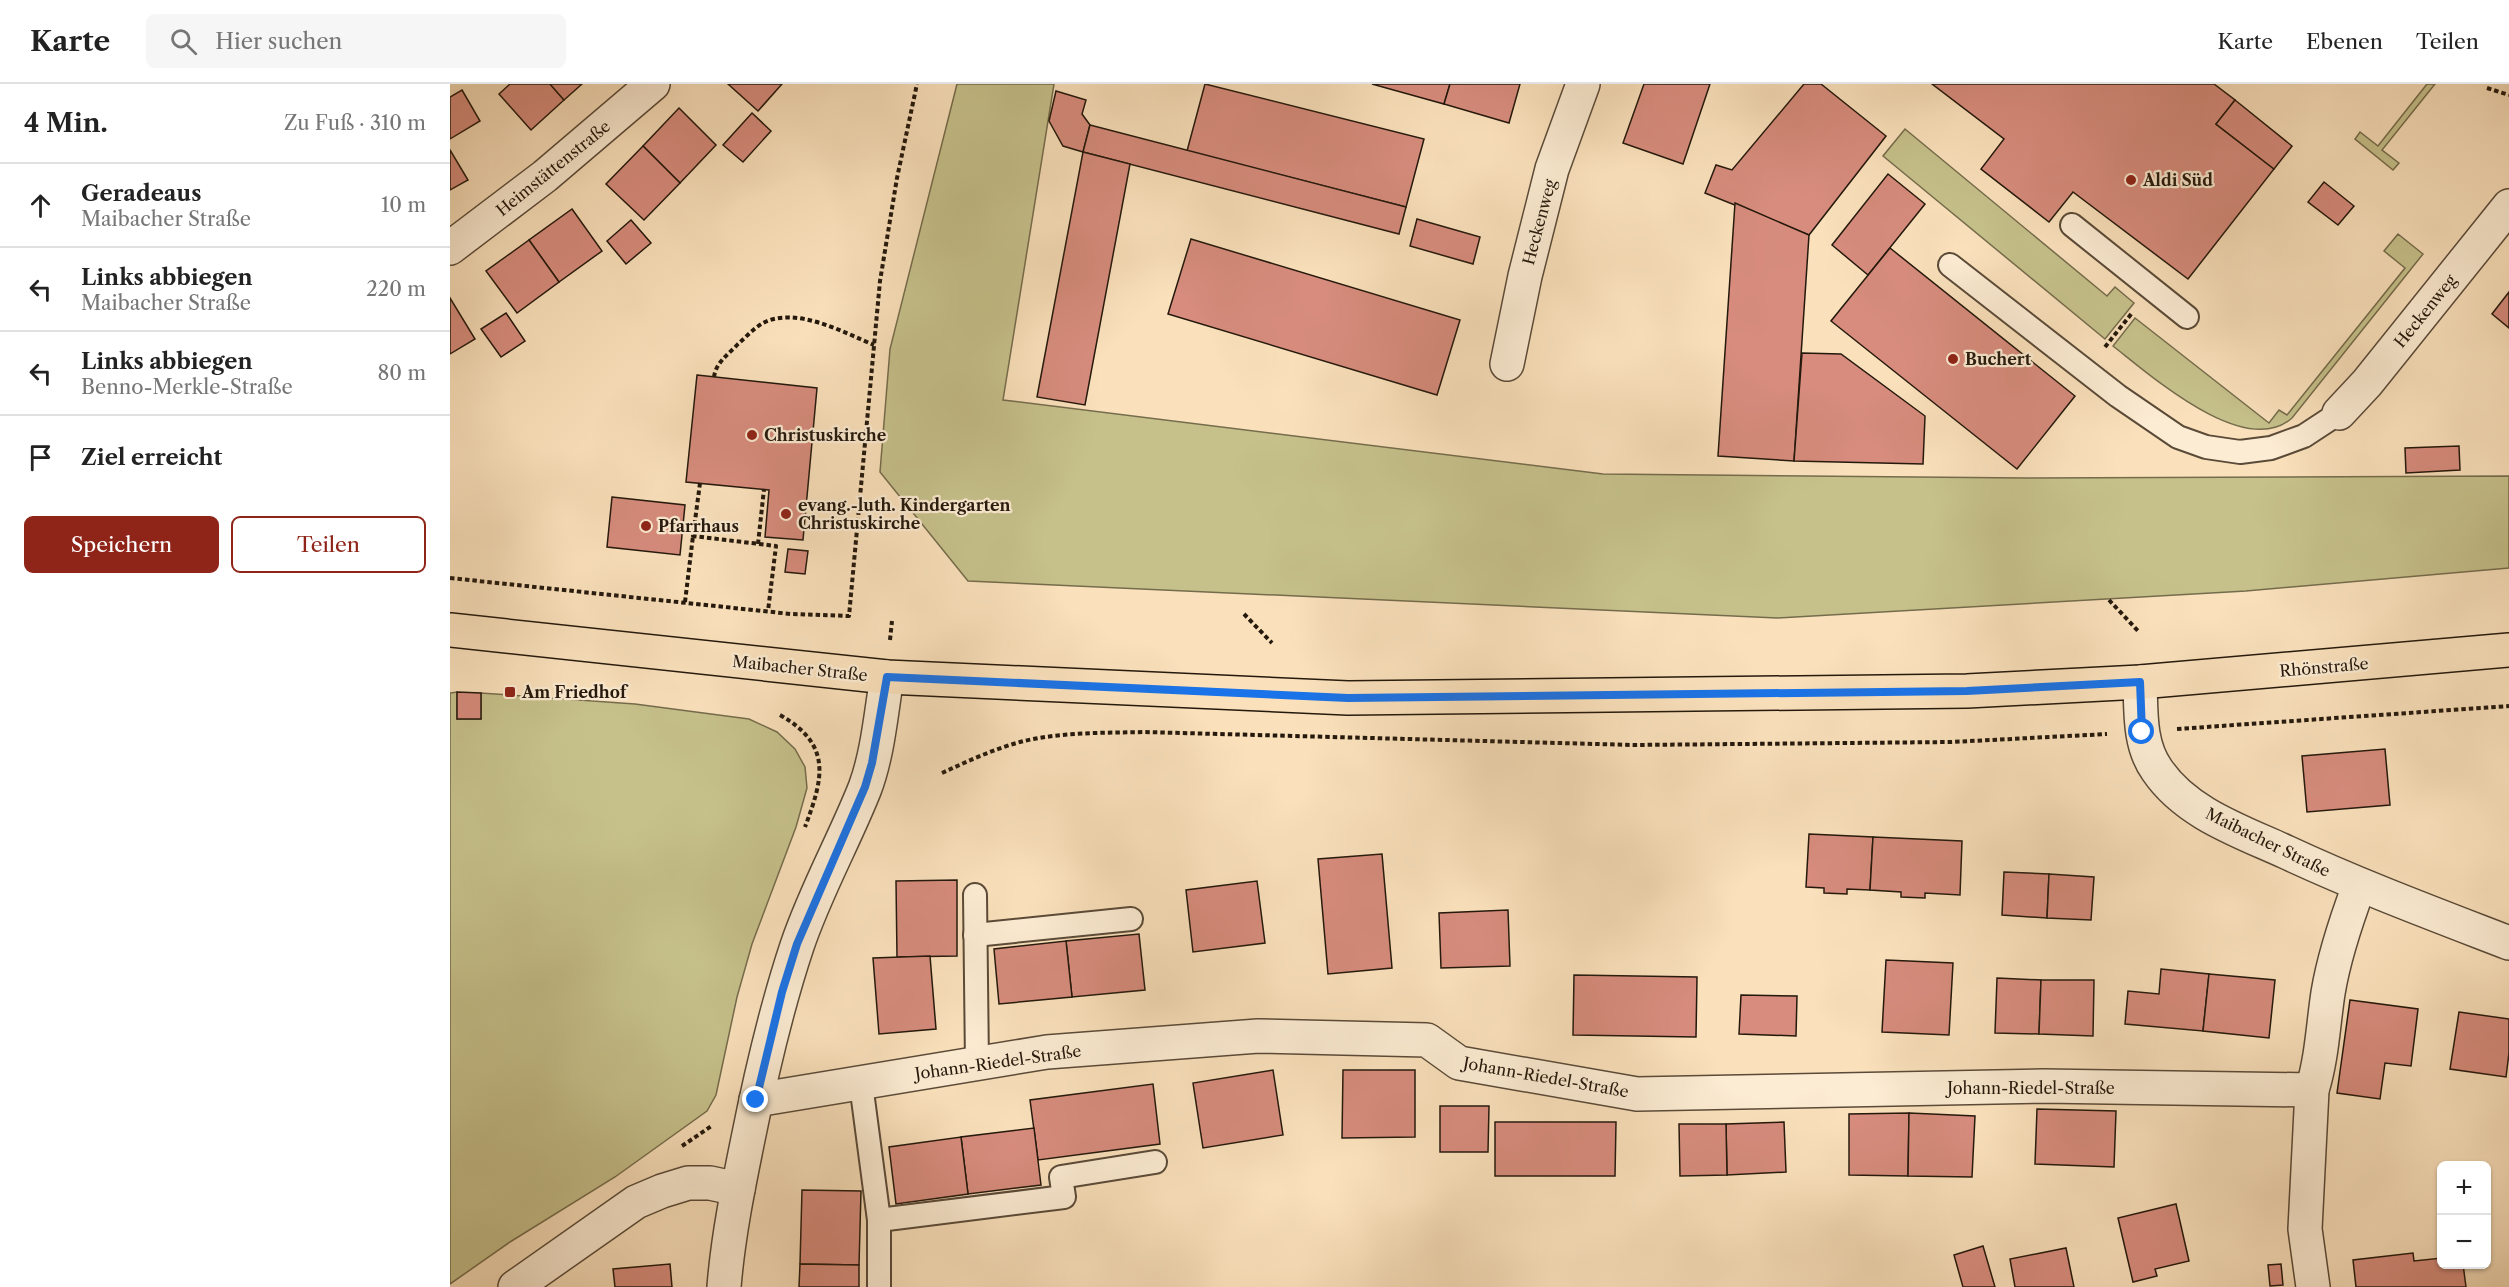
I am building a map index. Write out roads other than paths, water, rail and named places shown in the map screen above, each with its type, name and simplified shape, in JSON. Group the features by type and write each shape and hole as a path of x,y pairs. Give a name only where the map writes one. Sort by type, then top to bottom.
{"main road":[{"name":"Maibacher Straße","path":"450,630 887,677 1348,698 1967,691 2140,682"},
{"name":"Rhönstraße","path":"2140,682 2509,650"}],"street":[{"name":"Heimstättenstraße","path":"450,248 545,176 653,84"},
{"name":"Heckenweg","path":"1507,364 1525,276 1552,169 1583,84"},
{"name":"Heckenweg","path":"2339,413 2367,383 2509,206"},
{"path":"724,1287 738,1189 756,1100 782,992 797,944 865,787 872,763 887,677"},
{"name":"Maibacher Straße","path":"2140,682 2142,732 2147,753 2169,786 2185,800 2224,824 2359,886 2509,943"},
{"path":"2313,1287 2305,1229 2312,1090 2318,1070 2328,993 2339,938 2359,886"},
{"name":"Johann-Riedel-Straße","path":"756,1100 1047,1052 1258,1036 1428,1040 1459,1063 1637,1094 2043,1086 2312,1090"},
{"path":"515,1287 636,1202 688,1182 710,1183 738,1189"}],"lane":[{"path":"2072,225 2187,317"},
{"path":"1950,265 2118,396 2178,437 2206,447 2240,452 2271,448 2304,436 2339,413"},
{"path":"975,895 977,1064"},
{"path":"975,935 1131,919"},
{"path":"861,1084 879,1220 879,1287"},
{"path":"879,1220 1064,1197 1061,1177 1155,1162"}],"place":[{"name":"Aldi Süd","path":"2131,180"},
{"name":"Buchert","path":"1953,359"},
{"name":"Christuskirche","path":"752,435"},
{"name":"evang.-luth. Kindergarten Christuskirche","path":"786,514"},
{"name":"Pfarrhaus","path":"646,526"},
{"name":"Am Friedhof","path":"510,692"}]}
